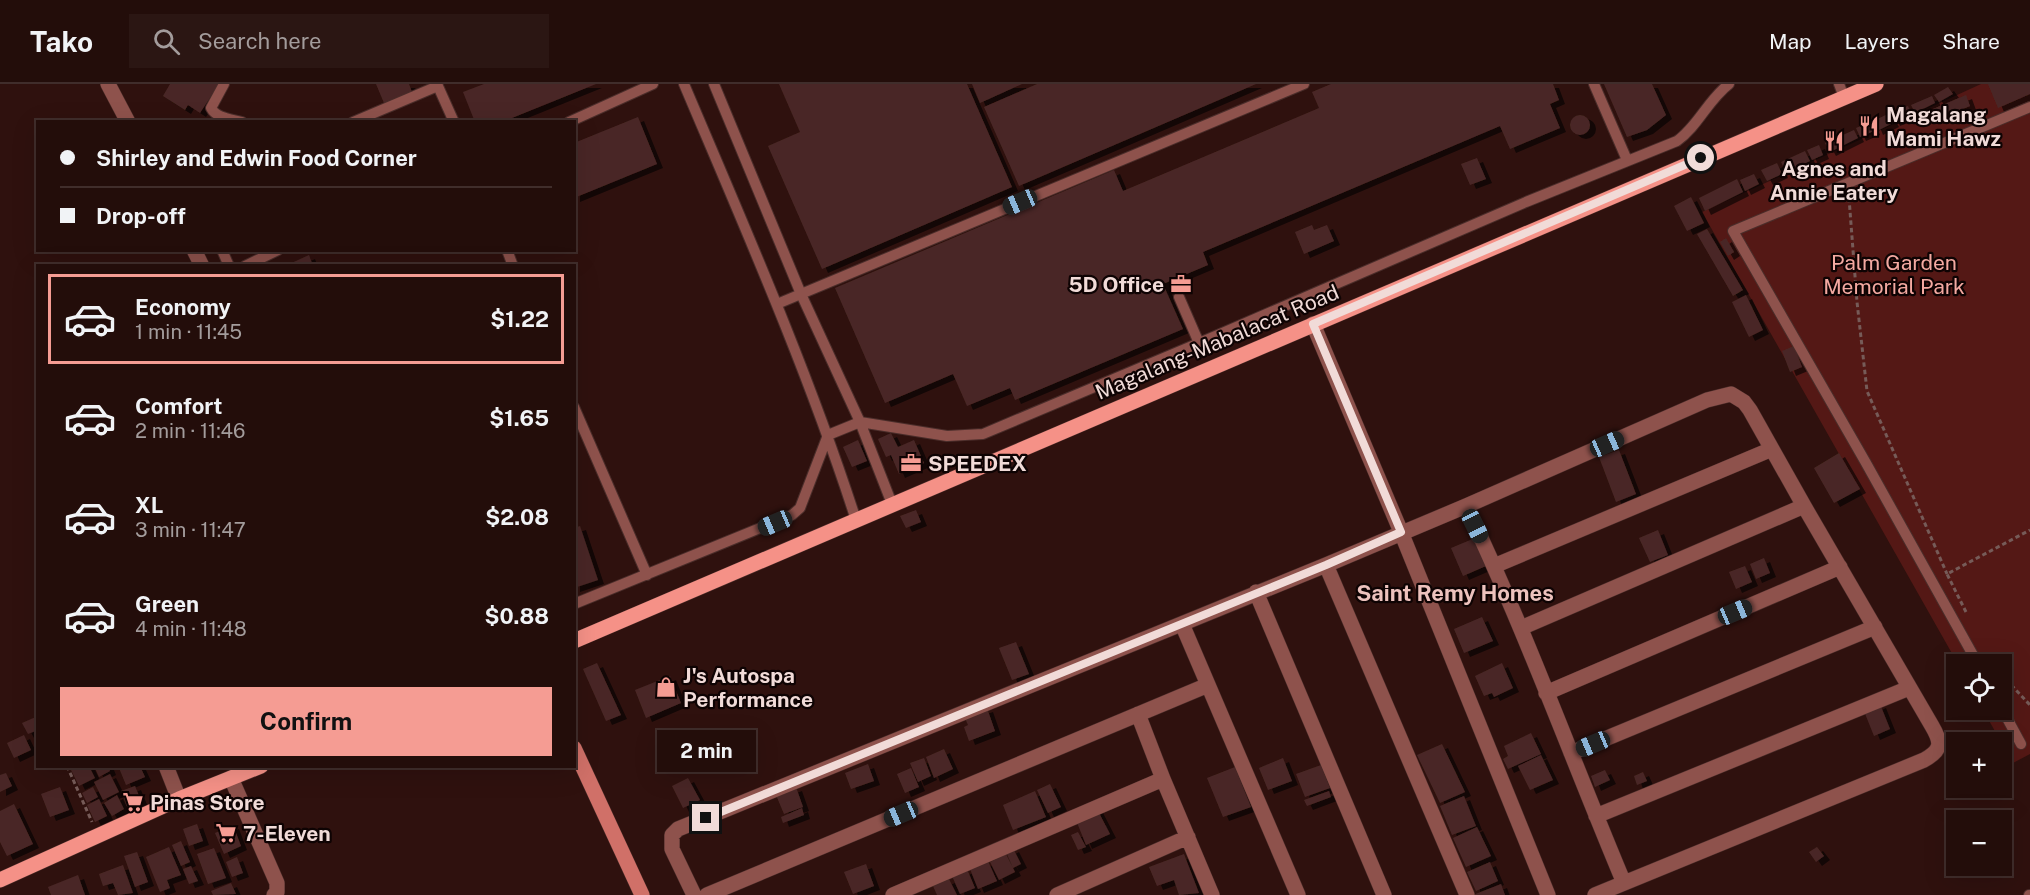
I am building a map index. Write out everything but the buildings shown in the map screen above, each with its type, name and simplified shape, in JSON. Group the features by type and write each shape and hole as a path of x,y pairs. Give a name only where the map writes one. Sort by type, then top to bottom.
{"main road":[{"name":"Magalang-Mabalacat Road","path":"576,640 1313,324 1842,90 1869,85"},
{"path":"576,752 642,895"},
{"path":"0,880 179,799 256,768"}],"street":[{"path":"108,84 127,120"},
{"path":"1313,324 1401,532 1548,895"},
{"path":"694,895 672,849 672,836 678,829 1326,565 1707,400 1724,394 1737,396 1744,402 1772,449 1936,732 1939,747 1934,754 1924,760 1595,895"},
{"path":"1494,566 1772,449"},
{"path":"1466,506 1521,628 1624,883"},
{"path":"1521,628 1804,506"},
{"path":"1326,565 1467,895"},
{"path":"1546,693 1840,567"},
{"path":"1256,592 1384,895"},
{"path":"1182,624 1298,895"},
{"path":"1571,753 1875,627"},
{"path":"707,895 1208,685"},
{"path":"1596,816 1909,688"},
{"path":"1138,714 1212,895"},
{"path":"167,768 179,799"},
{"path":"231,778 277,883 277,892 274,895"},
{"path":"893,895 1163,779"},
{"path":"1057,895 1188,837"}],"lane":[{"path":"224,84 211,108 216,115 235,120"},
{"path":"573,120 653,84"},
{"path":"684,84 777,304 828,435 856,519"},
{"path":"714,84 801,294 860,422 892,504"},
{"path":"777,304 1304,84"},
{"path":"1594,84 1627,160"},
{"path":"576,603 792,515 800,508 828,435 860,422 947,436 983,434 1627,160 1677,141 1690,132 1719,92 1729,84"},
{"path":"358,120 437,85 453,120"},
{"path":"1972,654 1733,231 1848,181 2030,107"},
{"path":"248,264 274,252"},
{"path":"1179,297 1199,343"},
{"path":"576,412 647,575"},
{"path":"2008,720 2021,744"}],"path":[{"path":"1848,181 1857,302 1867,391 1947,574 1968,614"},
{"path":"1947,574 2030,530"},
{"path":"2012,686 2030,705"},
{"path":"68,768 98,836"}],"green space":[{"name":"Palm Garden Memorial Park","path":"1981,84 2030,84 2030,754 2013,763 2012,732 1995,732 1989,720 2012,720 2012,654 1952,654 1702,212"}],"place":[{"name":"Magalang Mami Hawz","path":"1869,126"},
{"name":"Agnes and Annie Eatery","path":"1834,141"},
{"name":"5D Office","path":"1181,284"},
{"name":"SPEEDEX","path":"911,463"},
{"name":"J's Autospa Performance","path":"666,687"},
{"name":"Pinas Store","path":"133,802"},
{"name":"7-Eleven","path":"226,833"}],"district":[{"name":"Saint Remy Homes","path":"1455,593"}],"route":[{"path":"706,818 1326,565 1401,532 1313,324 1701,158"}]}
